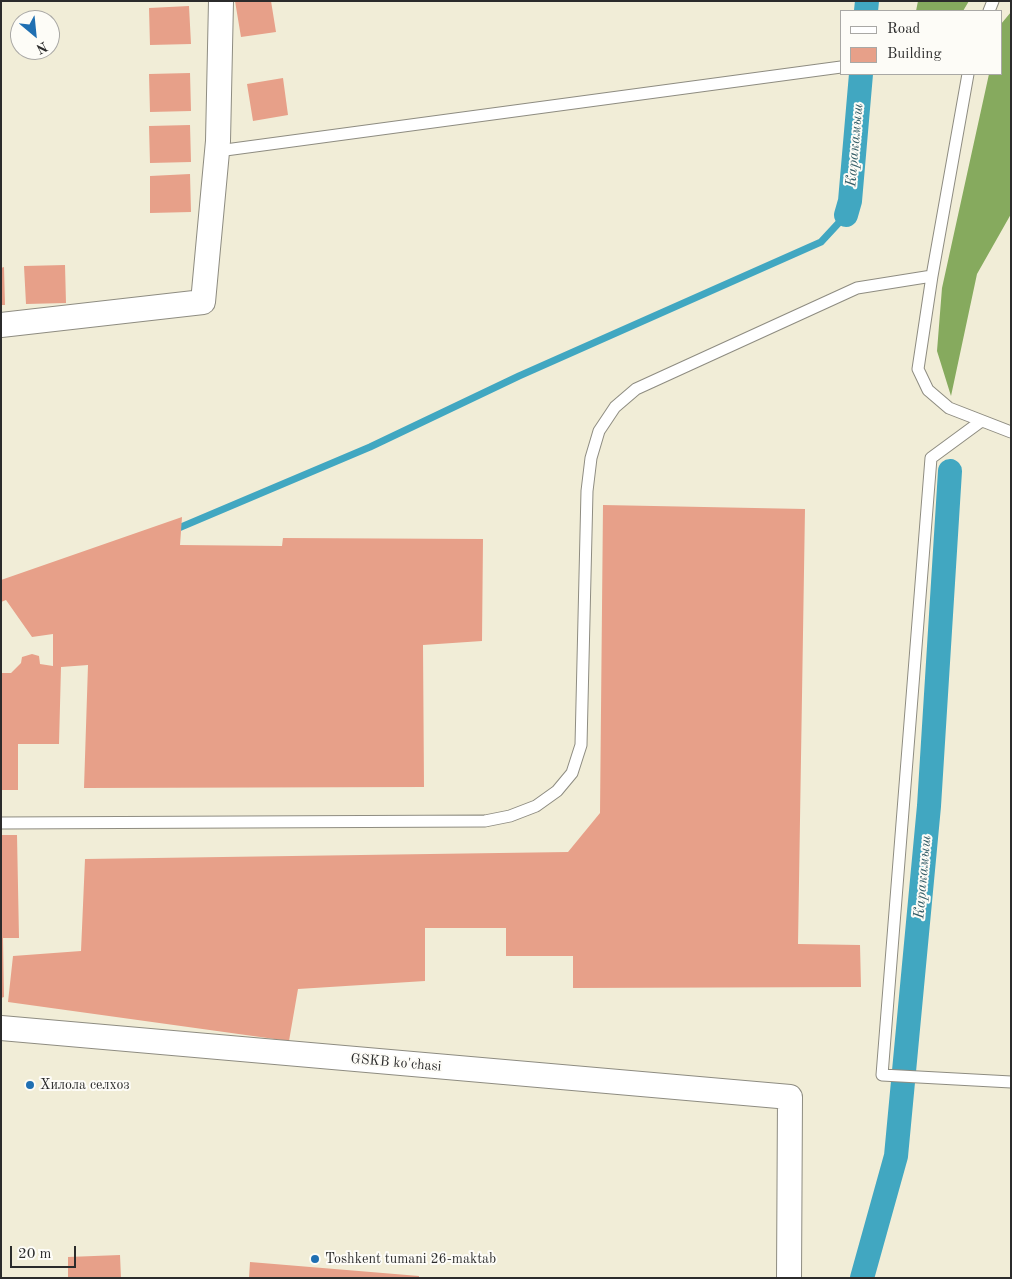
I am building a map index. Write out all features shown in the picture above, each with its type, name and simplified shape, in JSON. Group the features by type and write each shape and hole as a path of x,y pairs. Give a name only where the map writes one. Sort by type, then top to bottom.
{"street":[{"path":"1,325 203,302 218,151 221,1"},
{"name":"GSKB ko'chasi","path":"1,1028 790,1097 788,1278"}],"lane":[{"path":"218,151 836,68"},
{"path":"968,75 932,276 918,369 928,390 949,408 980,422 1011,432"},
{"path":"1,823 485,821 510,816 536,806 557,791 572,773 581,745 587,491 591,458 599,431 615,407 636,389 857,288 932,276"},
{"path":"980,422 931,458 882,1074 1011,1082"}],"green space":[{"path":"918,1 969,1 964,10 916,10"},
{"path":"1011,12 1011,214 977,274 951,396 937,351 942,288 989,75 1002,75 1002,23"}],"building":[{"path":"235,1 271,1 276,32 241,37"},
{"path":"189,6 191,44 150,45 149,8"},
{"path":"190,73 191,111 150,112 149,74"},
{"path":"283,78 288,115 253,121 247,84"},
{"path":"190,125 191,162 150,163 149,126"},
{"path":"190,174 191,212 150,213 150,176"},
{"path":"65,265 66,303 26,304 24,266"},
{"path":"4,267 5,305 1,305 1,268"},
{"path":"603,505 805,509 798,944 860,945 861,987 573,988 573,956 506,956 506,928 425,928 425,981 298,989 289,1041 8,1002 13,956 81,951 85,859 568,852 600,813"},
{"path":"182,517 180,545 282,546 283,538 483,539 482,641 423,645 424,787 84,788 88,665 61,667 59,744 18,744 18,790 1,790 1,673 11,673 21,663 22,657 32,654 39,656 40,664 53,666 53,634 32,637 6,600 1,602 1,580"},
{"path":"1,835 17,835 19,938 3,938 4,997 1,998"},
{"path":"120,1255 121,1278 68,1278 68,1257"},
{"path":"250,1262 419,1276 419,1278 249,1278"}],"waterway":[{"name":"Каракамыш","path":"866,10 867,1"},
{"name":"Каракамыш","path":"846,215 850,201 861,75"},
{"path":"174,530 370,447 519,376 821,242 846,215"},
{"name":"Каракамыш","path":"862,1278 896,1156 929,806 950,471"}],"place":[{"name":"Хилола селхоз","path":"30,1085"},
{"name":"Toshkent tumani 26-maktab","path":"315,1259"}]}
